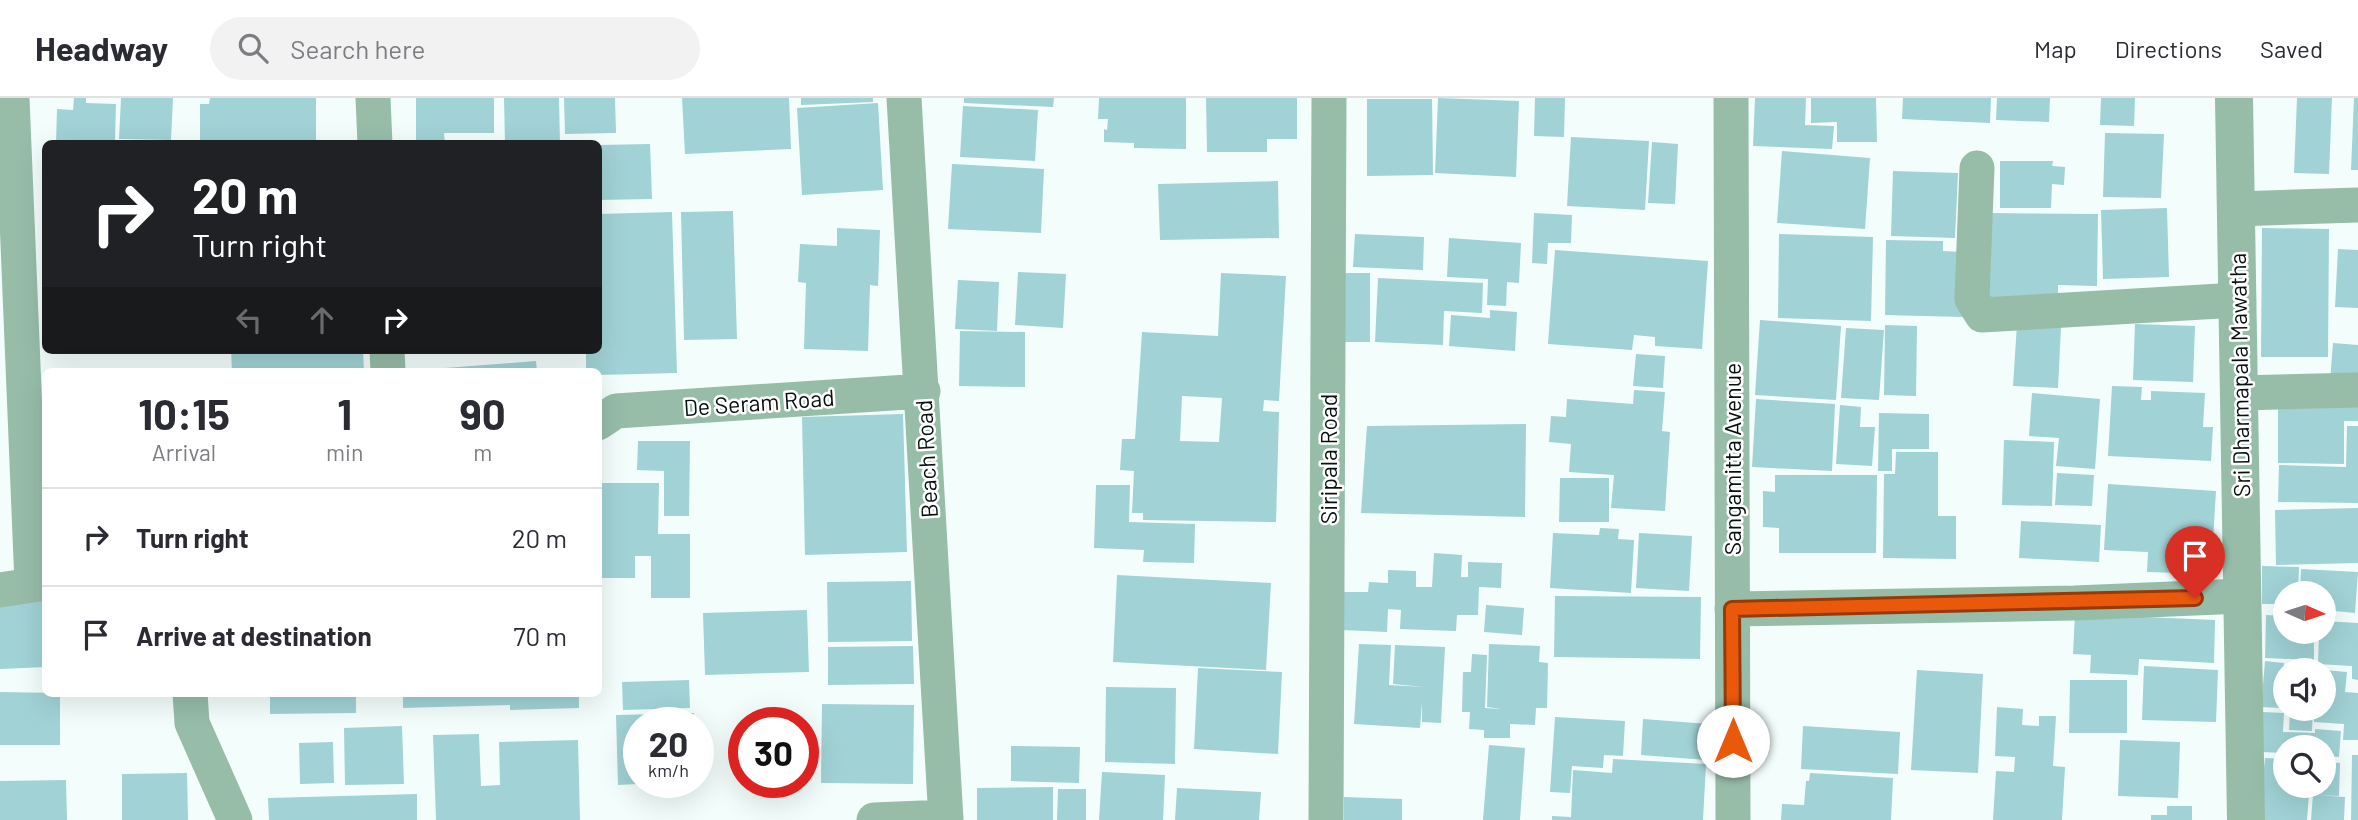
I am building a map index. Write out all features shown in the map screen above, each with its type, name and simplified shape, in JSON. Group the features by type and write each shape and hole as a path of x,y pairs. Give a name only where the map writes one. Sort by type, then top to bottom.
{"street":[{"path":"12,98 26,586"},
{"path":"373,98 375,140"},
{"name":"Beach Road","path":"904,98 946,818"},
{"name":"Siripala Road","path":"1326,820 1329,98"},
{"name":"Sangamitta Avenue","path":"1731,98 1733,820"},
{"name":"Sri Dharmapala Mawatha","path":"2234,98 2246,820"},
{"path":"1977,168 1972,299 1982,315 2237,300"},
{"path":"2236,209 2358,205"},
{"path":"2239,393 2358,390"},
{"name":"De Seram Road","path":"602,420 616,411 923,391"},
{"path":"1732,609 2061,603 2243,596"},
{"path":"190,697 192,723 235,820"},
{"path":"874,820 946,818"}],"building":[{"path":"74,98 86,98 86,103 116,104 115,140 56,140 57,109 73,110"},
{"path":"121,98 173,98 171,140 119,139"},
{"path":"210,98 316,98 316,140 200,140 200,104 209,104"},
{"path":"416,98 494,98 494,133 444,133 445,140 416,140"},
{"path":"504,98 559,98 560,140 505,140"},
{"path":"564,98 615,98 616,133 565,134"},
{"path":"682,98 789,98 791,149 685,154"},
{"path":"801,98 873,98 873,102 801,105"},
{"path":"964,98 1054,98 1053,107 964,103"},
{"path":"1099,98 1186,98 1186,149 1134,148 1134,143 1104,142 1104,129 1107,130 1108,119 1098,119"},
{"path":"1206,98 1297,98 1297,139 1267,139 1267,152 1207,152"},
{"path":"1438,98 1519,101 1516,177 1435,173"},
{"path":"1535,98 1565,98 1564,137 1534,136"},
{"path":"1755,98 1806,98 1805,125 1834,126 1832,149 1753,146"},
{"path":"1811,98 1876,98 1877,142 1837,142 1837,122 1811,123"},
{"path":"1903,98 1991,98 1990,123 1902,119"},
{"path":"1997,98 2050,98 2049,122 1996,120"},
{"path":"2101,98 2135,98 2134,126 2100,125"},
{"path":"2297,98 2332,98 2329,174 2294,173"},
{"path":"2354,98 2358,98 2358,170 2351,170"},
{"path":"1367,99 1432,99 1433,175 1367,176"},
{"path":"878,103 883,190 802,195 797,108"},
{"path":"963,106 1038,110 1035,161 960,157"},
{"path":"2105,133 2164,134 2161,198 2103,197"},
{"path":"1571,137 1649,141 1645,210 1567,206"},
{"path":"1652,142 1678,144 1675,204 1648,203"},
{"path":"650,144 652,199 602,200 602,145"},
{"path":"1782,151 1870,158 1865,229 1777,223"},
{"path":"2000,161 2053,161 2052,166 2065,167 2064,185 2052,184 2051,208 2000,208"},
{"path":"952,164 1044,169 1041,233 948,229"},
{"path":"1893,171 1958,173 1955,238 1891,236"},
{"path":"1278,181 1279,238 1160,240 1158,184"},
{"path":"2167,208 2169,277 2103,279 2101,210"},
{"path":"733,211 737,339 684,340 681,212"},
{"path":"672,212 677,373 602,375 602,368 586,368 586,354 602,354 602,214"},
{"path":"1534,213 1572,215 1571,243 1548,243 1547,264 1532,263"},
{"path":"1987,213 2098,214 2097,286 2058,285 2058,309 1985,308"},
{"path":"837,228 880,230 878,286 870,285 868,351 804,349 806,283 798,282 800,244 837,246"},
{"path":"2262,228 2329,229 2328,357 2261,357"},
{"path":"1355,234 1424,237 1423,270 1353,267"},
{"path":"1779,234 1873,237 1871,321 1778,318"},
{"path":"1449,238 1521,243 1519,283 1507,282 1506,306 1487,305 1488,279 1447,277"},
{"path":"1886,240 1943,241 1943,251 1963,252 1962,317 1885,315"},
{"path":"2338,249 2358,250 2358,308 2335,307"},
{"path":"1555,250 1708,261 1702,349 1655,346 1655,337 1634,335 1632,350 1548,344"},
{"path":"1018,272 1066,274 1063,328 1015,325"},
{"path":"1221,273 1286,276 1279,401 1264,400 1263,411 1279,412 1276,522 1143,520 1143,513 1132,513 1134,471 1120,470 1122,439 1135,439 1142,332 1218,336","holes":["1182,396 1222,398 1219,442 1180,441"]},
{"path":"1339,273 1370,273 1370,342 1338,342"},
{"path":"1378,278 1483,283 1482,313 1444,311 1443,345 1375,342"},
{"path":"958,280 999,282 997,331 955,329"},
{"path":"1490,310 1517,312 1515,351 1449,346 1451,315 1490,318"},
{"path":"1760,320 1841,326 1836,400 1755,395"},
{"path":"2017,324 2061,327 2058,388 2013,386"},
{"path":"2135,324 2195,326 2193,382 2133,380"},
{"path":"1885,325 1917,326 1916,396 1884,395"},
{"path":"1846,328 1884,330 1879,400 1841,398"},
{"path":"960,331 1025,332 1025,387 959,386"},
{"path":"2333,343 2358,345 2358,383 2330,381"},
{"path":"231,354 363,354 364,368 232,368"},
{"path":"1636,354 1665,356 1663,388 1633,386"},
{"path":"536,361 537,368 445,368"},
{"path":"2112,386 2142,387 2141,400 2151,400 2151,391 2205,393 2203,427 2213,427 2211,461 2108,456"},
{"path":"1634,390 1665,392 1662,431 1670,432 1665,511 1611,508 1614,475 1569,472 1571,444 1549,442 1551,416 1566,417 1567,399 1633,404"},
{"path":"2032,393 2100,399 2095,469 2056,466 2059,438 2029,436"},
{"path":"1756,399 1835,404 1832,471 1752,467"},
{"path":"2278,404 2358,405 2358,421 2344,421 2344,464 2278,463"},
{"path":"1840,405 1861,407 1860,427 1875,427 1872,466 1836,464"},
{"path":"1879,413 1929,414 1929,449 1892,449 1892,471 1878,471"},
{"path":"903,414 907,552 805,555 802,417"},
{"path":"1526,424 1525,517 1361,513 1367,426"},
{"path":"2347,426 2358,426 2358,503 2278,502 2279,465 2346,467"},
{"path":"2004,440 2054,442 2052,506 2002,505"},
{"path":"638,441 690,441 689,516 664,516 664,471 637,470"},
{"path":"1896,452 1938,452 1938,516 1956,516 1956,559 1883,558 1884,474 1895,474"},
{"path":"2057,473 2094,475 2092,506 2055,505"},
{"path":"1775,475 1877,475 1876,553 1779,553 1779,528 1763,527 1763,491 1775,492"},
{"path":"1560,478 1609,478 1609,522 1559,522"},
{"path":"602,483 659,483 658,534 690,534 690,598 651,598 651,556 635,556 635,578 602,578"},
{"path":"2108,484 2216,491 2212,556 2180,554 2179,573 2147,572 2148,552 2104,550"},
{"path":"1096,485 1130,485 1129,522 1195,524 1194,563 1143,562 1144,550 1094,548"},
{"path":"2358,508 2358,563 2276,565 2275,510"},
{"path":"2021,521 2101,525 2099,562 2019,558"},
{"path":"1600,528 1619,529 1618,539 1634,540 1631,593 1550,588 1553,533 1599,535"},
{"path":"1639,533 1692,536 1689,591 1636,588"},
{"path":"1434,553 1462,555 1461,577 1468,577 1468,562 1502,563 1501,588 1479,587 1478,615 1457,615 1456,631 1400,629 1401,610 1388,609 1387,632 1342,630 1344,592 1368,592 1369,582 1388,583 1388,570 1416,571 1416,587 1432,587"},
{"path":"2262,566 2299,567 2298,581 2273,581 2273,604 2262,604"},
{"path":"2301,569 2358,572 2355,613 2336,611 2336,581 2300,581"},
{"path":"1117,575 1271,583 1266,670 1113,662"},
{"path":"911,581 912,641 828,642 827,582"},
{"path":"1555,596 1701,597 1700,659 1554,657"},
{"path":"42,600 42,667 0,669 0,602"},
{"path":"1486,605 1524,608 1522,635 1484,632"},
{"path":"807,610 809,672 705,675 703,613"},
{"path":"2075,614 2215,620 2214,663 2139,659 2138,675 2090,673 2091,655 2073,654"},
{"path":"2266,615 2273,615 2273,644 2314,644 2314,658 2265,658"},
{"path":"2336,622 2358,623 2358,680 2352,679 2352,666 2336,665 2336,658 2318,658 2319,644 2336,644"},
{"path":"1359,644 1391,645 1389,685 1424,687 1393,684 1395,645 1445,647 1441,723 1422,722 1422,702 1420,728 1354,724"},
{"path":"1489,644 1540,646 1539,662 1548,663 1547,708 1536,708 1535,725 1510,724 1510,738 1484,738 1484,730 1469,729 1470,712 1462,712 1463,672 1471,672 1472,654 1487,655 1485,708 1501,709 1487,707"},
{"path":"913,646 914,684 828,685 828,647"},
{"path":"2265,661 2273,662 2273,708 2261,707"},
{"path":"2144,666 2218,670 2216,722 2142,720"},
{"path":"1198,668 1282,672 1278,754 1194,749"},
{"path":"1917,670 1983,674 1978,773 1911,770"},
{"path":"2336,671 2347,672 2345,692 2358,693 2358,740 2343,740 2344,724 2314,722 2336,721"},
{"path":"689,680 690,707 623,707 623,710 622,682"},
{"path":"2070,680 2127,680 2127,733 2069,733"},
{"path":"1106,687 1176,688 1175,764 1105,762"},
{"path":"0,692 42,693 42,697 60,697 60,745 0,745"},
{"path":"270,697 356,697 356,713 270,714"},
{"path":"403,697 579,697 579,708 510,710 510,705 403,708"},
{"path":"822,704 914,705 913,784 821,783"},
{"path":"1997,707 2023,709 2022,725 2039,726 2039,716 2056,716 2053,766 2065,767 2062,820 1993,820 1996,771 2014,772 2015,757 1995,756"},
{"path":"2263,712 2273,712 2273,721 2284,721 2283,732 2315,733 2315,729 2341,731 2339,757 2336,757 2336,735 2273,735 2273,752 2260,752"},
{"path":"616,715 623,715 623,785 618,785"},
{"path":"1555,717 1625,721 1623,756 1604,755 1603,768 1572,766 1570,793 1550,792"},
{"path":"1643,719 1709,724 1706,760 1641,755"},
{"path":"2289,721 2312,721 2312,731 2289,730"},
{"path":"402,726 404,784 345,785 344,728"},
{"path":"1803,726 1900,732 1898,774 1801,769"},
{"path":"479,734 481,786 500,785 499,742 578,740 580,820 436,820 433,735"},
{"path":"2120,740 2180,742 2178,798 2118,796"},
{"path":"333,742 334,783 300,784 299,743"},
{"path":"1489,745 1525,748 1520,820 1483,820"},
{"path":"1011,746 1080,747 1079,783 1011,781"},
{"path":"2352,755 2358,755 2358,820 2351,820"},
{"path":"2265,758 2273,758 2273,798 2309,798 2307,820 2259,820"},
{"path":"1613,759 1706,764 1703,820 1552,820 1552,816 1571,817 1573,770 1612,773"},
{"path":"2336,763 2340,763 2339,796 2336,796"},
{"path":"1102,772 1165,775 1163,820 1099,820"},
{"path":"187,773 188,820 122,820 122,774"},
{"path":"1810,773 1893,778 1891,820 1781,820 1782,804 1804,805 1806,781 1809,781"},
{"path":"66,780 67,820 0,820 0,781"},
{"path":"1053,787 1053,820 977,820 977,788"},
{"path":"1177,788 1261,792 1259,820 1175,820"},
{"path":"1058,789 1086,789 1086,820 1057,820"},
{"path":"417,794 417,820 269,820 268,798"},
{"path":"1344,797 1402,799 1402,820 1344,820"},
{"path":"2345,797 2344,820 2311,820 2313,798"},
{"path":"2167,806 2192,806 2192,820 2151,820 2151,815 2167,815"}],"route":[{"path":"1733,741 1732,609 2075,603 2195,598"}]}
